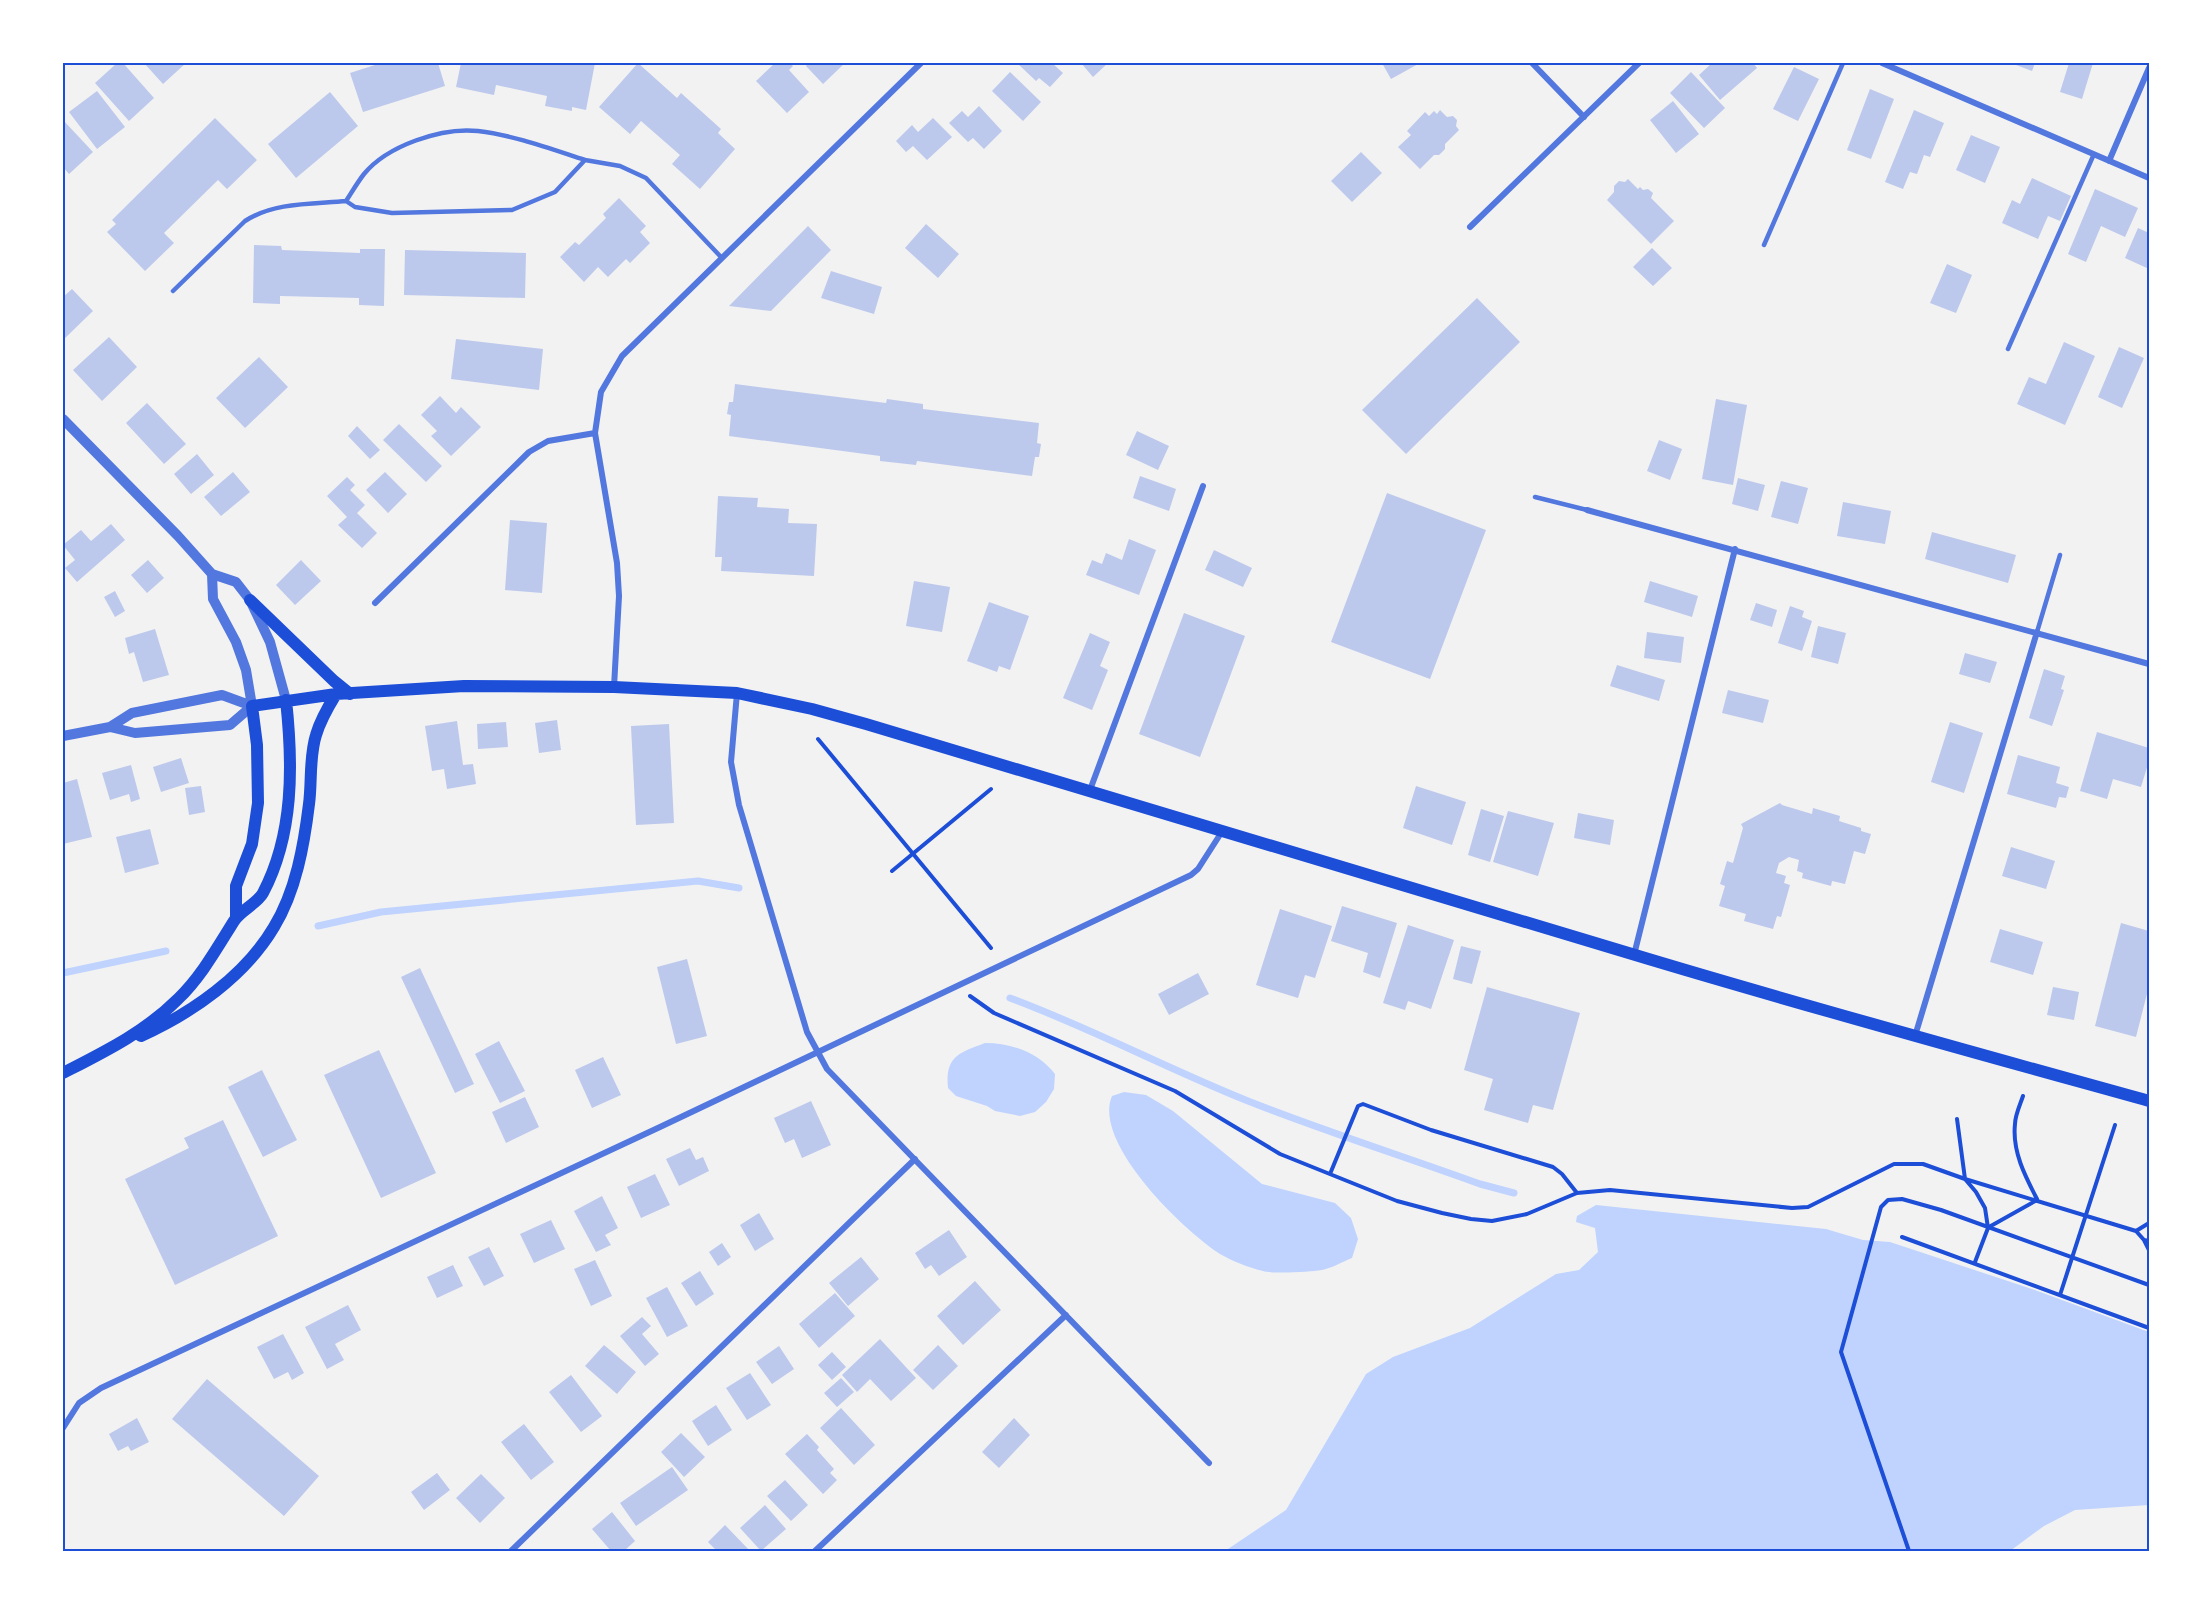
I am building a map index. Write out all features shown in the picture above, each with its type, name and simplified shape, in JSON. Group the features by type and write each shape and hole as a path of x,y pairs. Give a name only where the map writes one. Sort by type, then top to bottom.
{"main road":[{"path":"250,600 333,681 350,693"},
{"path":"236,918 236,886 252,844 258,803 257,745 252,706 336,694 464,686 614,687 737,693 812,709 1090,790 1634,955 2149,1101"},
{"path":"63,1073 166,1025 208,996 244,965 274,927 288,898 301,855 309,804 315,737 325,711 336,694"},
{"path":"107,1051 145,1027 179,999 205,967 236,918 262,895 280,850 289,804 290,741 286,700"}],"street":[{"path":"614,687 619,596 617,563 595,433 600,392 622,356 921,63"},
{"path":"1532,63 1584,117"},
{"path":"1470,227 1639,63"},
{"path":"1882,63 2149,178"},
{"path":"2109,161 2149,68"},
{"path":"63,419 178,536 212,574 236,582 250,600 270,642 286,700"},
{"path":"375,603 529,452 548,441 595,433"},
{"path":"1090,790 1203,486"},
{"path":"1587,510 2149,664"},
{"path":"1634,955 1735,549"},
{"path":"212,574 213,599 236,642 246,670 252,706"},
{"path":"1915,1036 2037,632"},
{"path":"737,693 730,762 739,805 804,1023 817,1053 827,1069 1209,1463"},
{"path":"63,736 110,727 132,713 222,695 252,706"},
{"path":"110,727 135,733 230,725 252,706"},
{"path":"63,1428 79,1403 101,1388 1191,875 1198,869 1223,830"},
{"path":"511,1551 915,1159"},
{"path":"815,1551 1066,1316"}],"lane":[{"path":"1764,245 1843,63"},
{"path":"346,201 365,173 392,151 421,139 447,132 477,131 536,144 585,160 620,166 646,178 722,257"},
{"path":"2008,349 2094,154"},
{"path":"173,291 245,220 259,212 346,201 355,207 392,213 512,210 555,192 585,160"},
{"path":"1535,497 1587,510"},
{"path":"2037,632 2060,555"}],"path":[{"path":"818,739 991,948"},
{"path":"892,871 991,789"},
{"path":"957,987 994,1013 1175,1091 1280,1154 1397,1201 1471,1219 1492,1221 1527,1214 1577,1193 1610,1190 1792,1209 1808,1207 1894,1164 1923,1164 2136,1231 2147,1240 2149,1250"},
{"path":"2023,1096 2014,1124 2017,1151 2023,1173 2038,1200"},
{"path":"1330,1174 1350,1121 1358,1106 1363,1104 1431,1130 1553,1167 1562,1174 1577,1193"},
{"path":"1957,1119 1965,1179 1977,1192 1985,1208 1988,1228 1976,1262"},
{"path":"2060,1295 2115,1125"},
{"path":"1909,1551 1841,1352 1881,1207 1888,1200 1902,1199 1941,1210 2149,1285"},
{"path":"1988,1228 2038,1200"},
{"path":"2136,1231 2149,1223"},
{"path":"1902,1237 1976,1262 2149,1328"}],"water":[{"path":"985,1043 1023,1050 1041,1060 1055,1074 1054,1089 1046,1102 1035,1112 1020,1116 995,1111 956,1096 948,1088 949,1069 955,1058"},
{"path":"1124,1092 1146,1095 1173,1111 1262,1184 1335,1203 1351,1218 1358,1239 1352,1258 1322,1270 1267,1272 1230,1259 1204,1243 1145,1184 1128,1161 1115,1137 1109,1115 1112,1096"},
{"path":"1596,1205 1826,1229 1863,1240 1890,1242 2032,1289 2149,1332 2149,1505 2075,1510 2044,1526 2010,1551 1225,1551 1286,1510 1366,1374 1393,1357 1470,1328 1556,1274 1579,1270 1598,1252 1595,1228 1576,1222 1577,1216"}],"building":[{"path":"117,63 123,63 154,98 129,121 95,83"},
{"path":"144,63 186,63 163,84"},
{"path":"381,63 438,63 445,86 363,112 350,73"},
{"path":"461,63 595,63 586,110 572,107 572,111 545,106 547,96 496,85 494,95 456,87"},
{"path":"638,63 677,98 681,93 721,129 718,133 735,149 700,189 672,164 680,155 641,121 630,134 599,107"},
{"path":"775,63 790,63 793,66 789,70 809,92 787,113 756,81"},
{"path":"808,63 845,63 823,84 806,66"},
{"path":"1017,63 1052,63 1063,73 1050,87 1039,78 1036,81"},
{"path":"1081,63 1108,63 1093,77"},
{"path":"1382,63 1420,63 1391,79"},
{"path":"1712,63 1753,63 1757,68 1720,100 1699,75"},
{"path":"2011,63 2035,63 2032,71"},
{"path":"2069,63 2093,63 2082,99 2060,92"},
{"path":"1794,67 1819,79 1798,121 1773,109"},
{"path":"1010,72 1041,102 1023,121 992,91"},
{"path":"1691,72 1725,108 1704,128 1670,93"},
{"path":"1870,89 1894,99 1871,159 1847,150"},
{"path":"97,91 125,127 97,149 69,112"},
{"path":"330,92 358,126 296,178 268,144"},
{"path":"1673,101 1699,134 1676,153 1650,120"},
{"path":"979,106 1002,131 984,149 973,138 968,142 949,123 962,111 968,117"},
{"path":"1440,110 1447,117 1453,116 1457,120 1456,126 1459,130 1445,144 1445,149 1439,155 1434,155 1420,169 1398,147 1411,135 1407,131 1425,112 1429,116 1434,111 1437,114"},
{"path":"1914,110 1944,123 1930,157 1924,155 1917,174 1910,172 1903,189 1885,182"},
{"path":"215,118 257,160 227,189 218,180 164,233 174,243 145,271 107,232 116,224 112,220"},
{"path":"933,118 952,137 927,160 913,146 906,152 896,141 912,125 918,132"},
{"path":"63,120 93,152 69,174 63,167"},
{"path":"1971,135 2000,147 1985,183 1956,170"},
{"path":"1361,152 1382,173 1352,202 1331,181"},
{"path":"2032,178 2071,196 2060,221 2048,216 2038,239 2002,223 2012,200 2020,204"},
{"path":"1628,179 1638,189 1640,187 1643,190 1648,189 1653,193 1651,198 1674,221 1651,244 1607,200 1619,181 1625,182"},
{"path":"2095,189 2138,208 2125,237 2101,226 2086,262 2068,254"},
{"path":"619,198 646,226 640,232 650,243 630,263 626,259 608,277 598,267 584,282 560,257 575,242 579,245 606,218 603,214"},
{"path":"926,224 959,254 938,278 905,248"},
{"path":"808,226 831,250 771,311 729,306"},
{"path":"2138,228 2149,233 2149,269 2125,258"},
{"path":"254,245 281,246 282,250 360,253 360,249 385,249 384,306 359,305 359,298 280,296 280,304 253,303"},
{"path":"1652,248 1672,268 1653,286 1633,267"},
{"path":"405,250 526,253 525,298 404,295"},
{"path":"1947,264 1972,275 1956,313 1930,303"},
{"path":"831,271 882,287 874,314 821,298"},
{"path":"72,289 93,311 63,340 63,297"},
{"path":"1477,298 1520,342 1406,454 1362,410"},
{"path":"109,337 137,367 102,401 73,370"},
{"path":"456,339 543,349 539,390 451,379"},
{"path":"2064,342 2095,356 2065,425 2017,404 2029,377 2046,384"},
{"path":"2119,347 2144,358 2122,408 2098,397"},
{"path":"259,357 288,387 245,428 216,398"},
{"path":"735,384 886,403 887,399 923,404 923,409 1039,423 1037,443 1041,444 1039,457 1035,457 1032,476 917,461 916,465 880,461 880,456 729,436 731,415 727,414 729,402 733,402"},
{"path":"440,396 456,413 461,407 481,427 451,456 431,436 437,431 421,415"},
{"path":"1716,399 1747,405 1733,485 1702,479"},
{"path":"147,403 186,444 164,464 126,423"},
{"path":"399,424 442,466 426,482 383,440"},
{"path":"357,426 380,450 370,459 348,436"},
{"path":"1137,431 1169,446 1158,470 1126,455"},
{"path":"1659,440 1682,449 1670,480 1647,471"},
{"path":"197,454 214,475 191,494 174,474"},
{"path":"233,472 250,492 221,516 204,497"},
{"path":"385,472 407,494 388,513 366,490"},
{"path":"1140,476 1176,489 1169,511 1133,498"},
{"path":"347,477 355,485 350,490 365,505 357,513 377,533 362,548 338,525 347,517 327,496"},
{"path":"1738,478 1765,485 1758,511 1732,504"},
{"path":"1781,481 1808,488 1798,524 1771,517"},
{"path":"1387,493 1486,530 1430,679 1331,642"},
{"path":"718,496 758,498 757,507 789,509 788,523 817,524 814,576 721,571 722,557 715,557"},
{"path":"1843,502 1891,511 1885,544 1837,536"},
{"path":"510,520 547,523 542,593 505,590"},
{"path":"111,524 125,540 77,582 65,568 75,560 63,545 81,530 91,541"},
{"path":"1932,532 2016,555 2008,583 1925,559"},
{"path":"1129,539 1156,550 1139,595 1086,575 1092,560 1102,564 1106,553 1122,560"},
{"path":"1214,550 1252,568 1243,587 1205,570"},
{"path":"148,560 164,578 147,593 131,575"},
{"path":"301,560 321,581 295,605 276,585"},
{"path":"914,581 950,587 942,632 906,626"},
{"path":"1650,581 1698,596 1692,617 1644,602"},
{"path":"115,591 125,611 115,617 104,597"},
{"path":"989,602 1029,616 1010,670 999,666 997,672 967,661"},
{"path":"1756,603 1777,610 1772,627 1750,620"},
{"path":"1790,606 1804,611 1802,617 1812,621 1802,651 1778,643"},
{"path":"1184,613 1245,636 1200,757 1139,734"},
{"path":"1818,626 1846,633 1838,664 1811,657"},
{"path":"155,629 169,675 143,682 134,652 129,654 125,638"},
{"path":"1647,632 1684,637 1681,663 1644,658"},
{"path":"1090,633 1110,642 1100,666 1108,670 1092,710 1063,698"},
{"path":"1965,653 1997,662 1990,683 1959,674"},
{"path":"1617,665 1665,680 1659,701 1610,686"},
{"path":"2044,669 2065,676 2061,689 2064,690 2052,726 2029,718"},
{"path":"1728,690 1769,700 1763,723 1722,713"},
{"path":"557,720 561,750 539,753 535,723"},
{"path":"457,721 463,765 473,764 476,784 447,789 444,769 432,771 425,726"},
{"path":"506,722 508,747 478,749 477,724"},
{"path":"1950,722 1983,733 1964,793 1931,782"},
{"path":"669,724 674,823 636,825 631,726"},
{"path":"2097,732 2149,748 2149,761 2141,787 2113,779 2107,799 2080,791"},
{"path":"2018,755 2060,767 2056,783 2069,787 2066,798 2059,797 2056,808 2007,794"},
{"path":"181,758 189,783 161,792 153,767"},
{"path":"131,765 140,799 131,802 129,794 110,800 102,773"},
{"path":"77,779 92,837 63,844 63,783"},
{"path":"201,786 205,812 189,815 185,788"},
{"path":"1416,786 1466,802 1452,845 1403,828"},
{"path":"1780,803 1812,814 1813,808 1840,816 1839,821 1871,834 1865,854 1854,851 1845,884 1832,881 1831,886 1802,878 1803,873 1797,871 1799,860 1789,857 1779,863 1776,873 1786,876 1784,883 1790,885 1781,917 1777,916 1773,929 1744,921 1746,914 1719,906 1725,886 1720,884 1727,861 1733,863 1743,828 1741,824"},
{"path":"1481,809 1504,816 1490,862 1468,855"},
{"path":"1508,811 1554,823 1538,876 1493,862"},
{"path":"1578,813 1614,820 1610,845 1574,838"},
{"path":"150,829 159,864 125,873 116,837"},
{"path":"2011,847 2055,861 2046,889 2002,876"},
{"path":"1342,906 1397,923 1380,978 1363,972 1368,953 1331,941"},
{"path":"1280,909 1332,926 1315,978 1305,975 1298,998 1256,985"},
{"path":"2121,923 2149,931 2149,986 2136,1037 2095,1026"},
{"path":"1408,925 1454,940 1431,1009 1408,1001 1405,1010 1383,1003"},
{"path":"2000,929 2043,942 2033,975 1990,962"},
{"path":"1461,946 1481,951 1472,984 1453,979"},
{"path":"687,959 707,1036 676,1044 657,967"},
{"path":"420,968 474,1084 455,1093 401,977"},
{"path":"1198,973 1209,994 1169,1015 1158,994"},
{"path":"1487,987 1580,1013 1553,1110 1533,1105 1528,1123 1484,1110 1493,1079 1464,1070"},
{"path":"2053,987 2079,992 2074,1020 2047,1015"},
{"path":"499,1041 525,1091 500,1103 475,1054"},
{"path":"379,1050 436,1173 381,1198 324,1075"},
{"path":"603,1057 621,1095 592,1108 575,1070"},
{"path":"262,1070 297,1140 263,1157 228,1087"},
{"path":"525,1097 539,1127 506,1143 492,1112"},
{"path":"811,1101 831,1145 802,1158 794,1139 785,1143 774,1118"},
{"path":"223,1120 278,1236 175,1285 125,1179 189,1148 184,1138"},
{"path":"690,1148 696,1160 703,1157 709,1171 679,1186 666,1159"},
{"path":"655,1174 670,1205 641,1218 627,1187"},
{"path":"602,1196 618,1228 605,1235 611,1245 596,1252 574,1211"},
{"path":"759,1213 774,1239 755,1251 740,1225"},
{"path":"551,1220 565,1249 534,1263 520,1234"},
{"path":"949,1230 967,1257 939,1276 931,1265 925,1269 915,1253"},
{"path":"722,1243 731,1257 718,1266 709,1252"},
{"path":"489,1247 504,1276 484,1286 468,1257"},
{"path":"861,1257 879,1279 848,1306 829,1283"},
{"path":"595,1260 612,1296 591,1306 574,1269"},
{"path":"453,1265 463,1286 437,1298 427,1277"},
{"path":"700,1271 714,1294 696,1306 681,1283"},
{"path":"975,1281 1001,1310 963,1345 937,1316"},
{"path":"667,1287 688,1326 667,1337 646,1298"},
{"path":"835,1293 855,1316 819,1348 799,1324"},
{"path":"348,1305 361,1330 335,1344 344,1360 327,1369 305,1327"},
{"path":"642,1317 651,1326 642,1334 659,1354 645,1366 620,1336"},
{"path":"283,1334 304,1373 292,1380 288,1372 274,1379 257,1347"},
{"path":"880,1339 916,1378 891,1401 870,1379 857,1392 842,1375"},
{"path":"604,1345 636,1372 617,1394 585,1366"},
{"path":"938,1345 958,1366 933,1390 913,1370"},
{"path":"779,1346 794,1369 772,1384 756,1362"},
{"path":"832,1352 846,1367 832,1380 818,1365"},
{"path":"750,1373 771,1405 747,1420 726,1388"},
{"path":"571,1375 602,1416 581,1432 549,1392"},
{"path":"841,1378 854,1392 837,1407 824,1393"},
{"path":"207,1379 319,1476 284,1516 172,1419"},
{"path":"716,1405 732,1430 708,1446 692,1421"},
{"path":"841,1408 875,1445 854,1465 820,1428"},
{"path":"137,1418 149,1442 131,1451 128,1446 118,1451 109,1434"},
{"path":"1014,1418 1030,1435 999,1468 982,1452"},
{"path":"524,1424 554,1462 531,1480 501,1442"},
{"path":"681,1433 705,1457 684,1477 661,1452"},
{"path":"807,1434 819,1447 817,1450 834,1469 830,1473 837,1480 823,1494 785,1454"},
{"path":"672,1467 688,1490 636,1526 620,1503"},
{"path":"437,1473 450,1490 424,1510 411,1492"},
{"path":"481,1474 505,1498 480,1523 456,1498"},
{"path":"785,1480 808,1505 791,1521 767,1496"},
{"path":"765,1505 786,1529 761,1551 740,1528"},
{"path":"612,1512 635,1541 624,1551 611,1551 592,1529"},
{"path":"725,1525 750,1551 717,1551 708,1542"}],"waterway":[{"path":"318,926 381,912 698,881 739,888"},
{"path":"63,973 166,951"},
{"path":"1010,998 1070,1022 1248,1101 1480,1184 1514,1193"}]}
